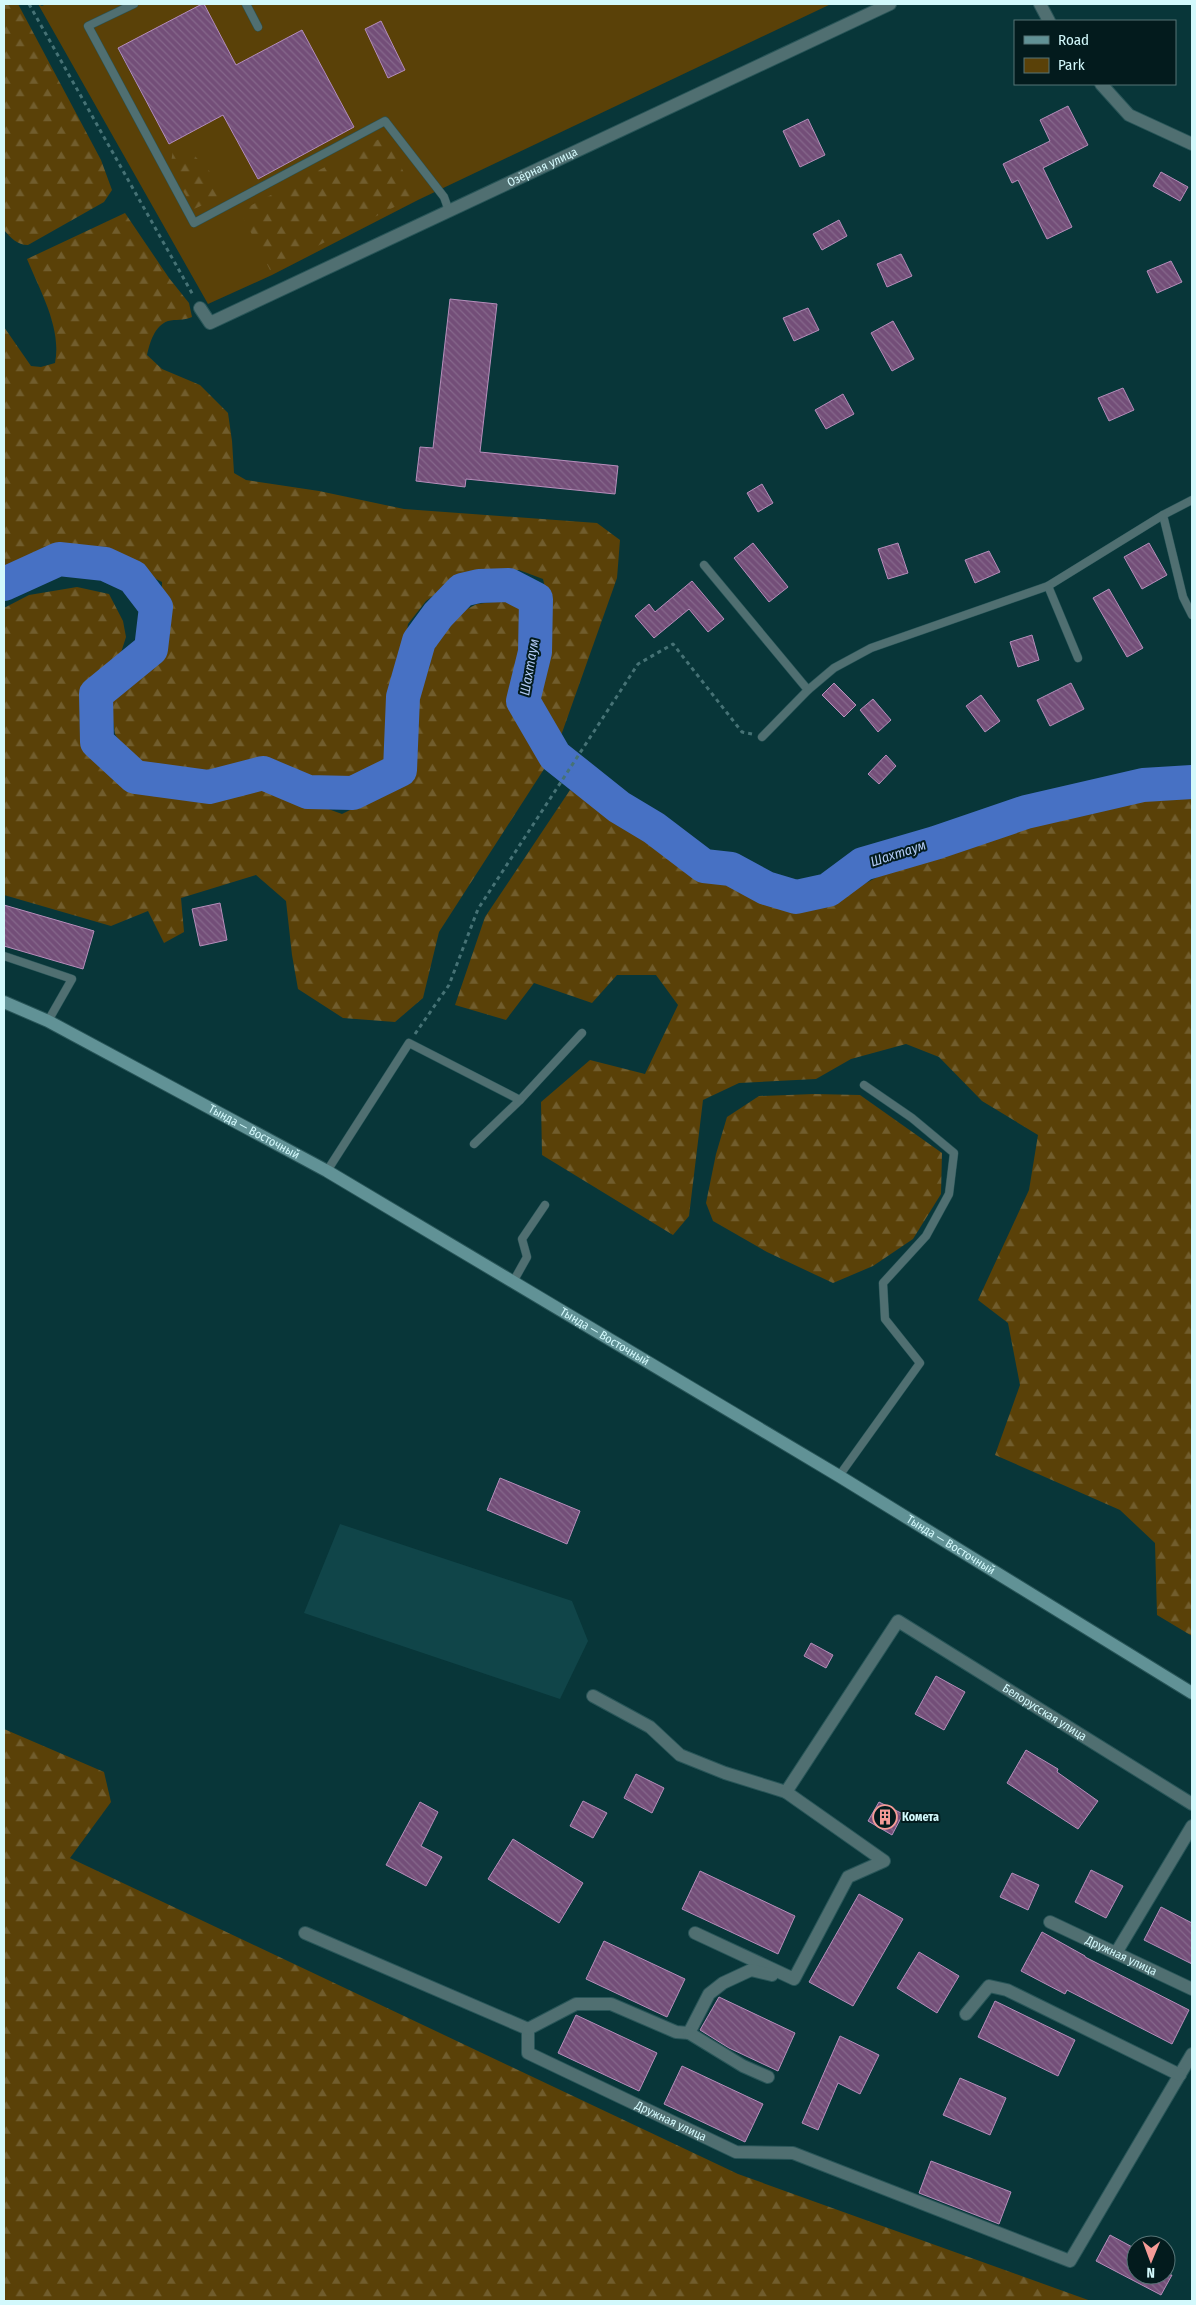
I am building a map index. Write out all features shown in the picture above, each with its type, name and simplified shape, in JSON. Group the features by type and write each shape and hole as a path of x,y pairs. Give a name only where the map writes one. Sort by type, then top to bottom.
{"street":[{"name":"Озёрная улица","path":"200,308 210,323 890,4"},
{"path":"1040,4 1048,20"},
{"path":"1102,85 1129,115 1192,144"},
{"name":"Тында — Восточный","path":"4,1002 48,1021 326,1171 838,1476 1192,1693"},
{"name":"Белорусская улица","path":"786,1792 898,1621 1192,1804"},
{"path":"593,1696 650,1727 680,1755 724,1773 786,1792 884,1861 848,1877 794,1979"},
{"path":"1116,1953 1192,1826"},
{"name":"Дружная улица","path":"1050,1922 1192,1990"},
{"path":"305,1933 528,2029 576,2004 611,2004 676,2032 689,2033 743,2066 768,2077"},
{"path":"695,1933 794,1979"},
{"path":"689,2033 709,1994 723,1984 751,1970 794,1979"},
{"path":"966,2014 989,1986 1007,1990 1180,2076 1192,2054"},
{"name":"Дружная улица","path":"528,2029 528,2053 736,2152 793,2153 1070,2261 1180,2076"}],"lane":[{"path":"134,4 88,26 194,223 385,121 444,197 450,210"},
{"path":"246,4 258,27"},
{"path":"762,737 808,690 834,668 871,648 1048,586 1163,515 1192,500"},
{"path":"1163,515 1183,597 1192,615"},
{"path":"704,565 808,690"},
{"path":"1048,586 1078,658"},
{"path":"4,956 72,979 48,1021"},
{"path":"474,1144 520,1100 582,1033"},
{"path":"326,1171 409,1043 520,1100"},
{"path":"838,1476 920,1363 885,1319 884,1283 926,1236 949,1194 954,1153 912,1118 864,1085"},
{"path":"513,1282 526,1257 522,1239 545,1206"}],"path":[{"path":"29,4 200,308"},
{"path":"409,1043 449,985 478,909 638,664 673,644 742,732 762,737"}],"shaded area":[{"path":"340,1524 572,1601 588,1641 560,1699 304,1613"}],"green space":[{"path":"4,4 18,4 101,160 112,190 104,202 28,245 17,242 4,230"},
{"path":"38,4 42,6 46,4 202,4 118,49 169,144 223,115 258,179 354,127 302,30 236,65 204,4 831,4 418,200 272,275 208,304"},
{"path":"385,136 416,196 270,270 240,211"},
{"path":"187,148 218,180 218,198 194,209 170,169 173,150"},
{"path":"125,213 169,278 189,303 192,317 163,323 153,335 147,355 162,369 200,385 228,413 234,473 246,480 319,491 404,509 597,523 620,540 617,578 558,744 533,692 546,641 549,604 543,579 519,570 460,576 426,601 408,624 394,717 394,751 376,772 344,784 313,786 292,772 263,767 208,779 163,774 133,765 115,734 111,706 120,685 152,663 162,639 162,582 107,553 84,546 74,546 55,551 4,578 4,327 31,366 41,367 55,363 56,350 53,323 27,259"},
{"path":"77,587 109,594 123,621 126,637 118,662 96,677 86,701 87,719 96,754 119,777 157,791 209,796 243,790 273,789 342,814 386,792 404,776 413,726 432,645 449,618 477,604 502,601 518,604 526,624 528,647 514,706 546,766 439,932 423,998 395,1022 343,1018 298,989 286,901 256,875 181,898 184,932 164,943 148,911 111,926 4,895 4,608 29,595"},
{"path":"570,790 628,826 667,856 702,877 800,905 835,899 895,868 972,843 1091,810 1192,791 1192,1636 1157,1615 1155,1543 1120,1510 995,1455 1020,1385 1008,1323 978,1300 1029,1190 1038,1135 982,1101 939,1057 906,1044 851,1059 816,1079 739,1083 703,1100 689,1216 673,1235 542,1155 541,1102 590,1060 645,1074 678,1005 656,975 617,975 592,1003 534,983 506,1020 455,1005 485,917"},
{"path":"860,1095 942,1153 941,1194 913,1239 873,1266 833,1283 767,1252 713,1221 706,1203 716,1154 727,1117 759,1096"},
{"path":"4,1729 104,1772 111,1802 70,1858 738,2174 1091,2301 4,2301"}],"building":[{"path":"204,4 236,65 302,30 354,127 258,179 223,115 169,144 118,48"},
{"path":"381,21 405,70 388,78 365,29"},
{"path":"1068,106 1088,145 1043,168 1072,227 1047,239 1018,180 1012,183 1003,164 1050,141 1040,120"},
{"path":"808,119 825,155 800,167 783,131"},
{"path":"1161,172 1188,187 1180,201 1153,186"},
{"path":"839,220 847,236 822,250 813,234"},
{"path":"901,254 912,276 887,287 877,264"},
{"path":"1171,261 1182,282 1157,293 1147,271"},
{"path":"450,299 497,304 480,452 618,466 615,494 466,479 465,487 416,481 420,447 433,448"},
{"path":"808,308 819,330 794,341 783,318"},
{"path":"893,321 914,359 892,371 871,333"},
{"path":"1123,388 1134,410 1109,421 1098,398"},
{"path":"843,394 854,414 826,429 815,410"},
{"path":"762,484 773,503 758,512 747,493"},
{"path":"753,543 788,587 769,602 734,558"},
{"path":"898,543 908,573 888,579 878,549"},
{"path":"1149,543 1167,575 1142,589 1124,557"},
{"path":"989,551 1000,572 975,583 965,560"},
{"path":"692,581 724,619 708,632 689,609 654,638 635,616 649,604 655,612"},
{"path":"1109,589 1143,648 1127,657 1093,598"},
{"path":"1032,635 1039,660 1018,667 1010,642"},
{"path":"834,683 856,705 844,717 822,695"},
{"path":"1071,683 1084,709 1050,726 1037,700"},
{"path":"981,695 1000,721 985,732 966,706"},
{"path":"873,699 891,720 878,732 860,710"},
{"path":"886,755 896,766 879,784 868,774"},
{"path":"220,903 227,940 200,946 192,909"},
{"path":"4,905 94,931 83,969 4,946"},
{"path":"500,1478 580,1511 567,1544 487,1510"},
{"path":"811,1643 833,1655 826,1668 804,1656"},
{"path":"936,1676 965,1692 944,1730 915,1714"},
{"path":"1026,1750 1058,1769 1057,1772 1098,1801 1078,1829 1007,1783"},
{"path":"636,1774 664,1788 652,1813 624,1798"},
{"path":"583,1801 607,1813 593,1838 570,1826"},
{"path":"420,1802 438,1812 421,1846 442,1857 426,1886 386,1865"},
{"name":"Комета","path":"879,1802 903,1814 892,1835 868,1821"},
{"path":"513,1839 583,1883 559,1923 488,1879"},
{"path":"1091,1870 1123,1886 1106,1918 1075,1902"},
{"path":"700,1871 795,1916 778,1954 682,1909"},
{"path":"1012,1873 1039,1885 1028,1910 1000,1897"},
{"path":"859,1894 903,1919 853,2006 809,1982"},
{"path":"1161,1907 1192,1923 1192,1964 1144,1940"},
{"path":"1042,1932 1085,1957 1189,2010 1172,2044 1067,1990 1065,1994 1021,1971"},
{"path":"604,1941 685,1979 667,2017 586,1979"},
{"path":"919,1952 959,1976 937,2013 897,1988"},
{"path":"719,1997 795,2033 778,2071 729,2048 700,2030"},
{"path":"995,2001 1075,2040 1058,2076 978,2037"},
{"path":"576,2015 657,2053 639,2091 558,2053"},
{"path":"840,2036 879,2055 860,2094 838,2083 818,2130 802,2123"},
{"path":"682,2066 763,2104 745,2142 664,2104"},
{"path":"960,2078 1006,2098 990,2135 943,2115"},
{"path":"931,2161 1011,2192 999,2224 919,2193"},
{"path":"1110,2235 1126,2244 1126,2277 1096,2261"},
{"path":"1142,2285 1166,2285 1161,2295"}],"waterway":[{"name":"Шахтаум","path":"4,584 59,559 105,564 133,577 156,607 151,649 96,694 97,742 135,777 209,787 263,773 308,792 353,793 400,770 403,697 419,641 438,615 462,590 479,586 509,585 536,599 535,652 523,701 555,756 619,807 654,828 704,866 731,869 766,888 796,897 828,890 863,864 935,843 1026,812 1143,785 1192,782"}],"place":[{"name":"Комета","path":"885,1817"}]}
